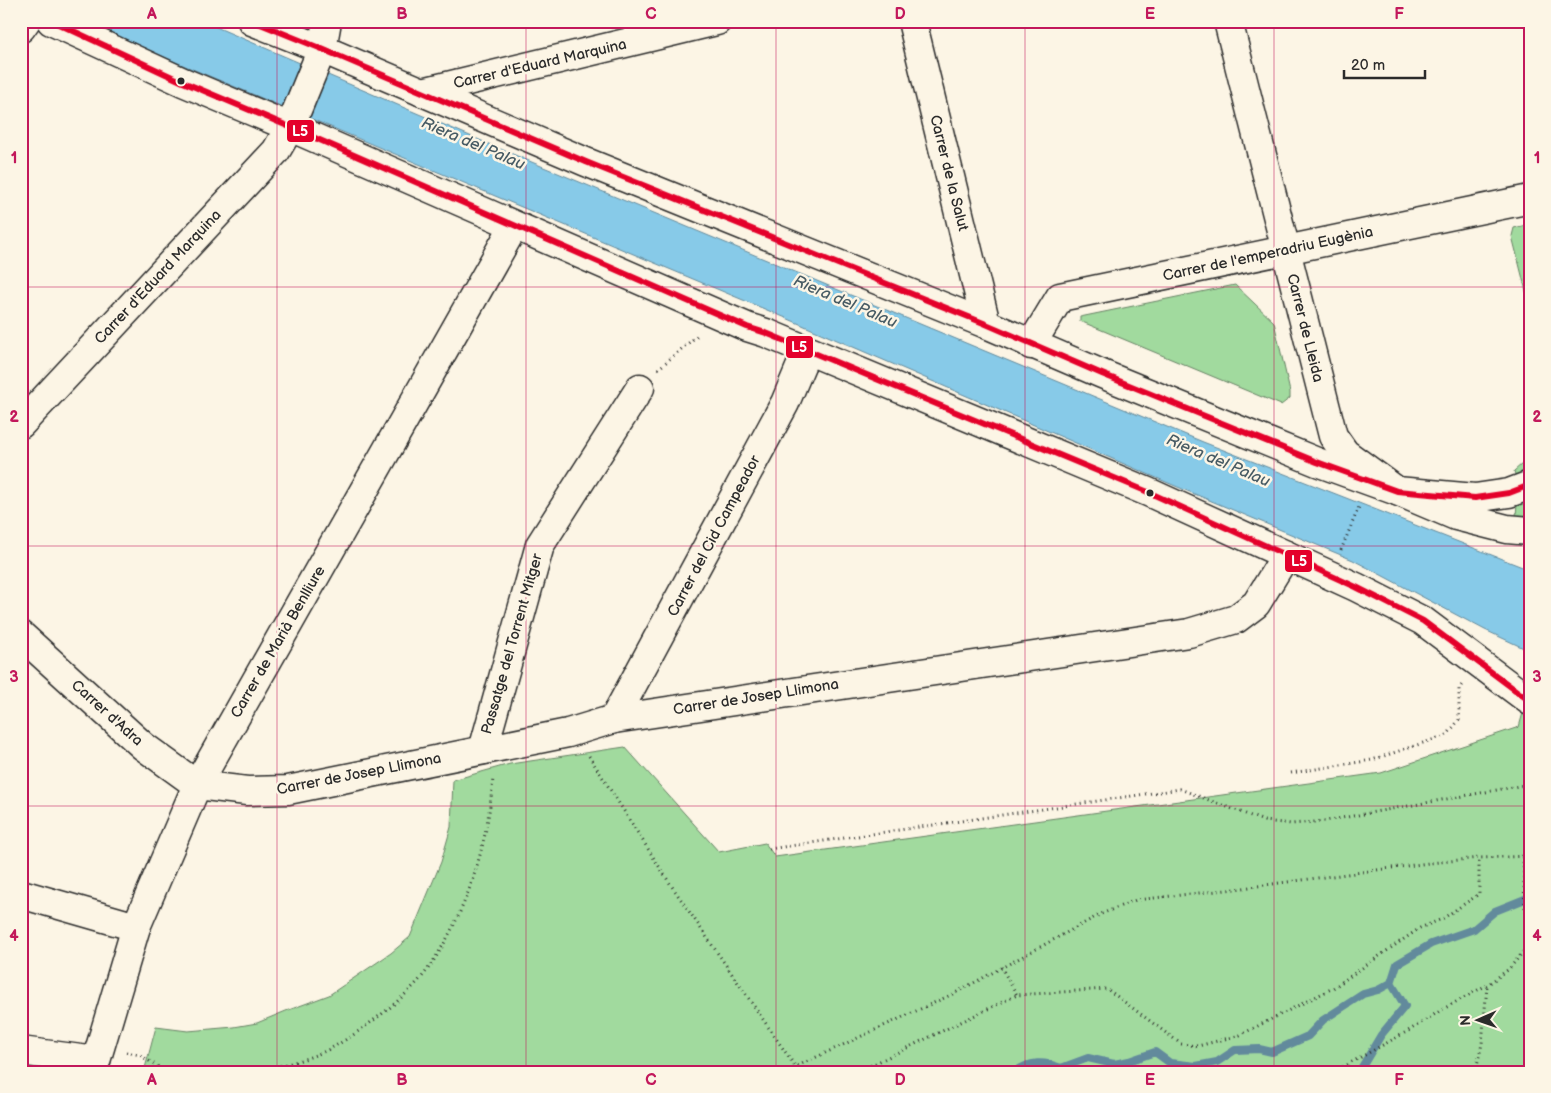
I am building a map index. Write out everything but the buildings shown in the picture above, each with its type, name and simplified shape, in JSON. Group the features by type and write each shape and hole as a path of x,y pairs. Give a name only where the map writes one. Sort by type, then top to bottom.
{"street":[{"path":"21,28 26,21"},
{"path":"51,21 184,82 746,327 766,333 1148,492 1356,587 1423,622 1530,701"},
{"path":"252,21 586,162 986,324 1308,458 1397,491 1456,516 1507,529 1530,531"},
{"name":"Carrer d'Eduard Marquina","path":"21,424 276,151 290,127 322,49 327,21"},
{"name":"Carrer d'Eduard Marquina","path":"422,92 717,21"},
{"name":"Carrer de la Salut","path":"912,21 986,324"},
{"name":"Carrer de Lleida","path":"1228,21 1333,436 1345,453 1397,491"},
{"name":"Carrer de l'emperadriu Eugènia","path":"1031,344 1060,297 1530,199"},
{"name":"Carrer de Marià Benlliure","path":"93,1059 136,927 197,785 514,226"},
{"name":"Carrer del Cid Campeador","path":"614,718 785,403 807,351"},
{"name":"Passatge del Torrent Mitger","path":"488,761 540,545 640,388"},
{"path":"1397,491 1475,498 1509,493 1530,485"},
{"name":"Carrer de Josep Llimona","path":"197,785 247,791 288,790 488,761 614,718 1189,633 1236,619 1256,604 1286,555"},
{"name":"Carrer d'Adra","path":"21,635 143,746 197,785"},
{"path":"21,894 136,927"},
{"path":"21,1051 93,1059"}],"path":[{"path":"640,388 665,362 722,316"},
{"path":"1340,554 1360,503"},
{"path":"1291,773 1372,760 1447,735 1459,720 1459,689 1475,660"},
{"path":"588,755 669,882 799,1072"},
{"path":"251,1072 269,1069 334,1047 398,1002 427,970 449,933 471,885 484,840 488,761"},
{"path":"769,849 1180,789 1264,821 1292,824 1325,821 1530,784"},
{"path":"790,1072 795,1067 955,992 1101,914 1136,900 1429,863 1479,858 1530,856"},
{"path":"1334,1072 1410,1030 1442,1008 1487,985 1509,969 1529,946 1522,857"},
{"path":"857,1072 1017,995 1107,989 1181,1044 1198,1046 1240,1035 1333,988 1420,928 1442,918 1479,894 1479,858"},
{"path":"1001,967 1017,995"},
{"path":"1477,1072 1482,1044 1487,985"},
{"path":"93,1059 140,1055 166,1072"}],"green space":[{"path":"1530,224 1530,307 1512,236 1514,228"},
{"path":"1235,285 1274,322 1290,392 1290,398 1281,405 1080,321 1080,317"},
{"path":"1530,457 1530,473 1517,481 1514,471"},
{"path":"1530,498 1530,518 1516,516 1517,503"},
{"path":"1530,688 1530,1072 144,1072 156,1027 188,1031 257,1023 329,995 391,953 410,937 441,862 451,827 453,780 510,764 625,747 719,852 765,843 775,857 1381,773 1519,727"}],"water":[{"name":"Riera del Palau","path":"84,21 202,21 498,148 1203,442 1530,570 1530,651 1485,630 1353,560 1173,485 786,318 178,63"}],"waterway":[{"path":"1015,1072 1037,1063 1061,1068 1088,1058 1114,1064 1155,1052 1170,1063 1196,1066 1217,1062 1235,1050 1259,1049 1272,1052 1308,1036 1323,1020 1363,994 1378,990 1391,983 1397,964 1431,944 1474,929 1495,911 1530,897"},
{"path":"1359,1072 1381,1035 1405,1006 1391,983"}],"transit line":[{"name":"L5","path":"52,21 183,82 747,327 766,333 1148,492 1356,587 1423,621 1530,701"},
{"name":"L5","path":"253,21 586,162 986,324 1102,374 1317,462 1397,491 1475,498 1509,493 1530,485"}]}
